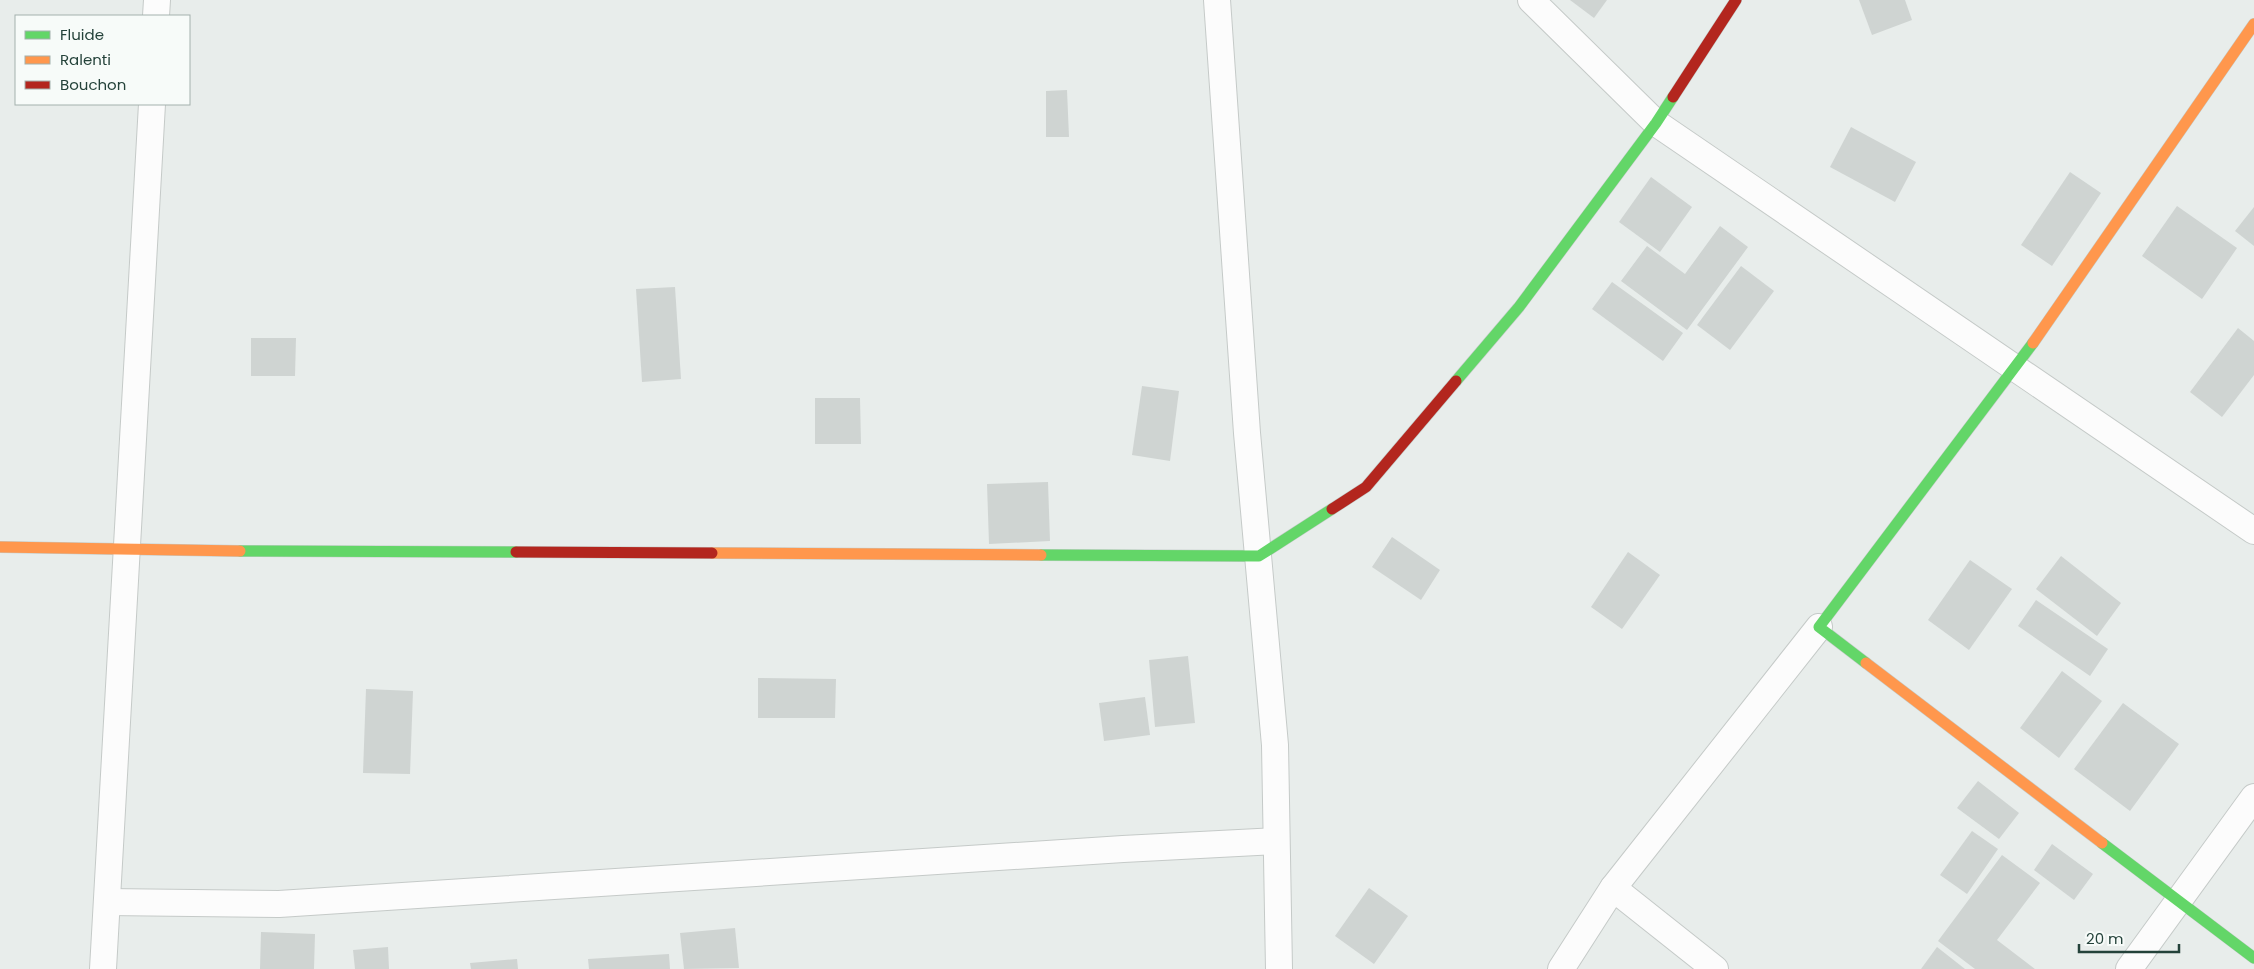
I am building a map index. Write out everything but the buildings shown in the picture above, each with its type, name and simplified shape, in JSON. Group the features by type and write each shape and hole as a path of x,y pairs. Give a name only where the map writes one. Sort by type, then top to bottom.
{"street":[{"path":"156,15 157,0"},
{"path":"1217,0 1247,434 1275,745 1278,969"},
{"path":"1531,0 1656,123 2254,531"},
{"path":"0,547 128,550 1259,556 1366,487 1519,307 1656,123 1736,0"},
{"path":"1561,969 1613,888 1819,627 2016,368 2254,24"},
{"path":"103,969 152,105"},
{"path":"1819,627 2254,958"},
{"path":"2129,969 2254,797"},
{"path":"107,902 279,904 1113,849 1276,841"},
{"path":"1613,888 1715,969"}],"traffic: fast":[{"path":"1456,381 1519,307 1656,123 1673,97"},
{"path":"1866,663 1819,627 2033,343"},
{"path":"1041,555 1259,556 1332,509"},
{"path":"240,551 516,552"},
{"path":"2102,843 2254,958"}],"traffic: slow":[{"path":"2033,343 2254,24"},
{"path":"0,547 240,551"},
{"path":"712,553 1041,555"},
{"path":"1866,663 2102,843"}],"traffic: jam":[{"path":"1673,97 1736,0"},
{"path":"1332,509 1366,487 1456,381"},
{"path":"516,552 712,553"}]}
